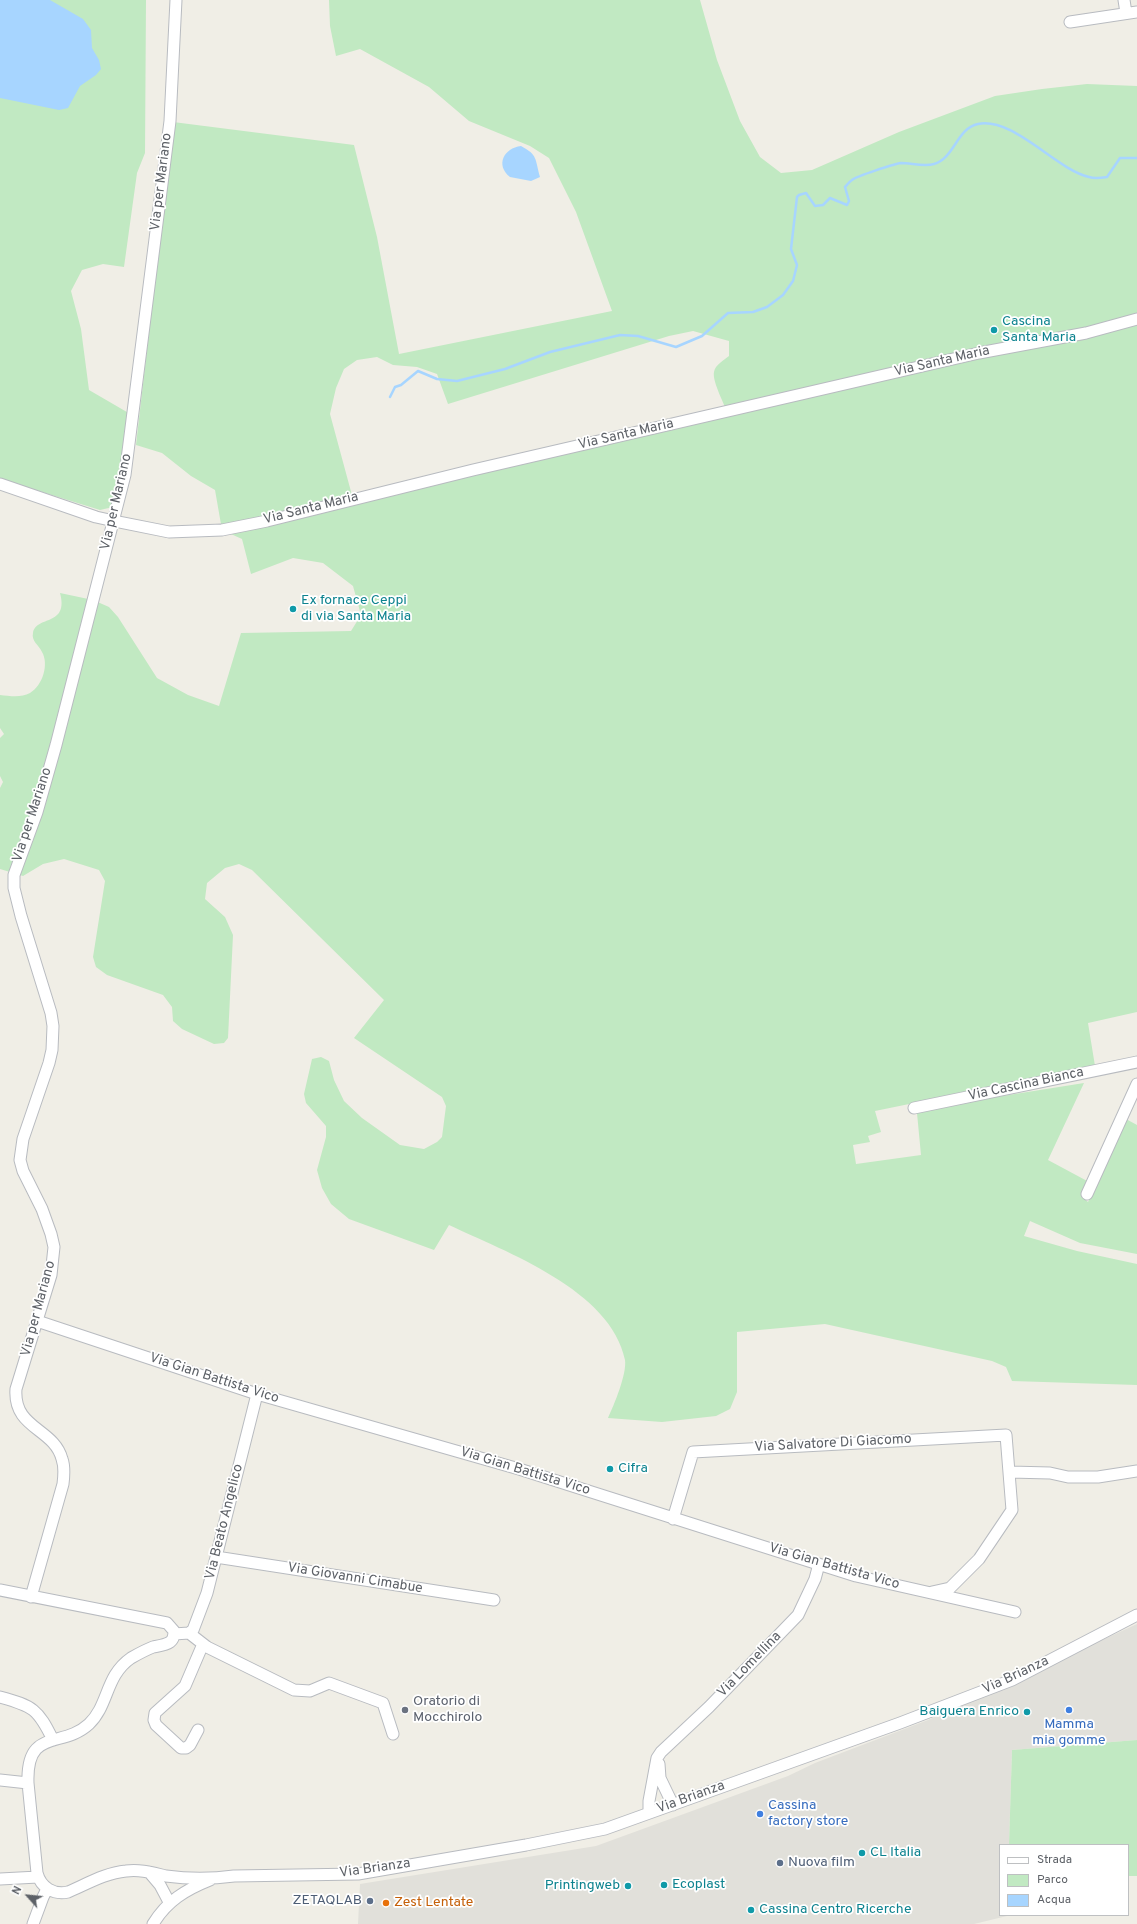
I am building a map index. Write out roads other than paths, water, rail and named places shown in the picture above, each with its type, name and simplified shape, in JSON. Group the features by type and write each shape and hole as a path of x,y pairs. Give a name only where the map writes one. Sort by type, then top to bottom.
{"street":[{"name":"Via per Mariano","path":"31,1597 63,1484 64,1471 62,1459 58,1449 22,1416 15,1399 16,1389 51,1274 54,1247 42,1209 23,1171 20,1160 21,1149 29,1118 52,1050 53,1026 51,1014 21,916 14,888 14,875 37,812 56,745 126,475 169,128 176,0"},
{"path":"1070,22 1131,12 1124,0"},
{"name":"Via Santa Maria","path":"0,484 96,518 169,532 222,530 473,470 972,355 1086,333 1137,319"},
{"name":"Via Cascina Bianca","path":"914,1108 1137,1062"},
{"path":"1087,1194 1137,1084"},
{"name":"Via Gian Battista Vico","path":"38,1320 257,1394 519,1469 856,1576 1015,1612"},
{"name":"Via Beato Angelico","path":"189,1633 195,1627 207,1593 257,1394"},
{"name":"Via Salvatore Di Giacomo","path":"673,1519 693,1452 1006,1435 1012,1510 979,1559 950,1588 930,1592"},
{"path":"1010,1472 1050,1473 1068,1477 1098,1477 1137,1471"},
{"name":"Via Giovanni Cimabue","path":"216,1557 494,1600"},
{"name":"Via Lomellina","path":"649,1813 649,1801 653,1778 657,1758 661,1752 709,1707 798,1615 815,1579 819,1564"},
{"path":"0,1590 170,1624 174,1634 172,1640 168,1643 139,1654 120,1668 112,1679 97,1714 87,1726 41,1746 31,1757 28,1768 28,1783 38,1877 47,1889 58,1893 65,1893 117,1872 134,1870 167,1876 216,1878"},
{"name":"Via Brianza","path":"216,1878 234,1876 358,1874 526,1845 605,1829 1012,1680 1137,1615"},
{"path":"174,1634 189,1633 203,1644 294,1690 310,1691 329,1682 383,1704 393,1734"},
{"path":"198,1730 190,1745 186,1748 181,1748 156,1725 154,1720 155,1713 184,1686 203,1644"},
{"path":"0,1697 20,1702 34,1710 44,1720 53,1740"},
{"path":"661,1752 658,1763 660,1778 673,1805"},
{"path":"0,1780 28,1783"},
{"path":"149,1872 160,1885 170,1902"},
{"path":"167,1876 174,1882 179,1895"},
{"path":"0,1879 38,1877"},
{"path":"153,1924 170,1902 179,1895 197,1885 216,1878"},
{"path":"33,1924 47,1889"}],"water":[{"path":"0,0 50,0 83,19 91,30 92,48 99,60 101,69 96,75 80,86 68,108 59,110 0,98"},
{"path":"521,146 530,152 535,158 540,177 531,181 510,177 505,172 503,167 502,162 506,154 515,147"}],"waterway":[{"path":"390,397 395,387 401,385 418,371 437,379 457,381 505,369 550,352 620,335 638,336 676,347 702,336 728,313 753,312 767,307 783,295 793,281 797,265 791,249 797,197 799,195 806,193 815,206 823,205 830,198 847,205 849,201 845,187 852,180 876,170 901,163 926,165 941,161 965,131 978,124 992,124 1006,128 1062,164 1091,178 1107,177 1120,158 1137,158"}],"place":[{"name":"Cascina Santa Maria","path":"994,330"},
{"name":"Ex fornace Ceppi di via Santa Maria","path":"293,609"},
{"name":"Cifra","path":"610,1469"},
{"name":"Oratorio di Mocchirolo","path":"405,1710"},
{"name":"Mamma mia gomme","path":"1069,1710"},
{"name":"Baiguera Enrico","path":"1027,1712"},
{"name":"Cassina factory store","path":"760,1814"},
{"name":"CL Italia","path":"862,1853"},
{"name":"Nuova film","path":"780,1863"},
{"name":"Ecoplast","path":"664,1885"},
{"name":"Printingweb","path":"628,1886"},
{"name":"ZETAQLAB","path":"370,1901"},
{"name":"Zest Lentate","path":"386,1903"},
{"name":"Cassina Centro Ricerche","path":"751,1910"}]}
